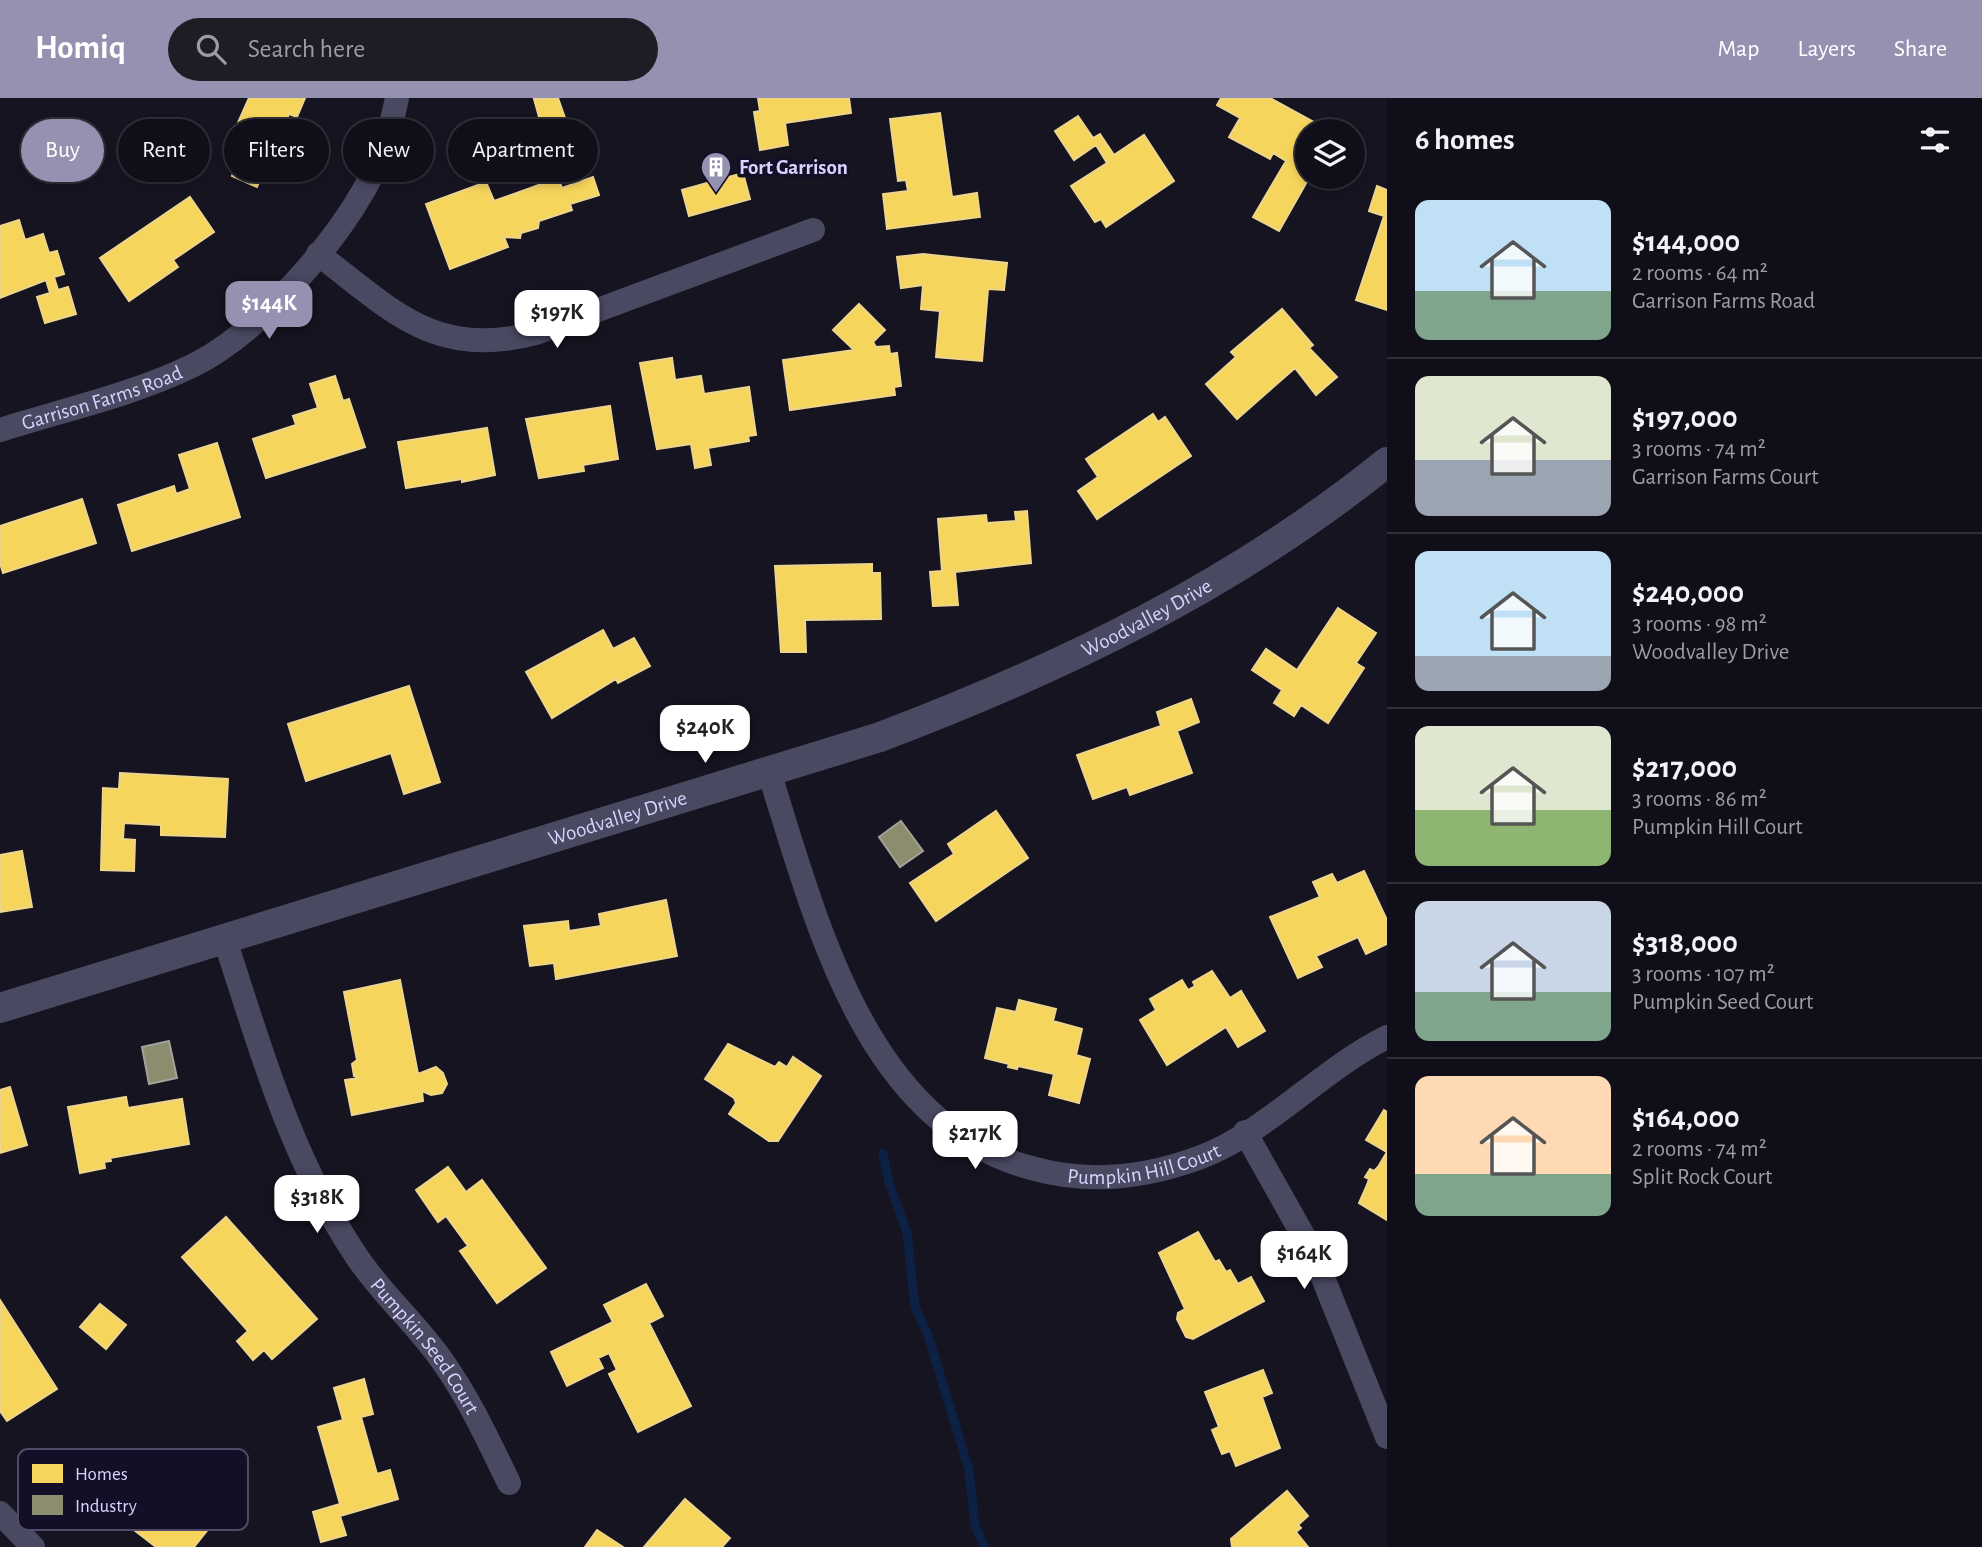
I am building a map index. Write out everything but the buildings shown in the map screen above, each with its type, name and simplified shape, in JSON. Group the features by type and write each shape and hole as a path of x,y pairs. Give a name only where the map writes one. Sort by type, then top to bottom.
{"street":[{"name":"Garrison Farms Road","path":"0,430 150,383 193,366 253,325 318,254 364,191 377,166 397,98"},
{"path":"318,254 405,320 453,338 490,342 536,333 813,230"},
{"name":"Woodvalley Drive","path":"0,1008 769,772 892,733 979,700 1078,656 1196,593 1306,524 1387,461"},
{"name":"Pumpkin Hill Court","path":"769,772 816,920 868,1032 894,1071 935,1118 976,1147 1015,1164 1054,1174 1095,1178 1156,1170 1203,1156 1245,1132 1354,1053 1387,1037"},
{"name":"Pumpkin Seed Court","path":"225,940 280,1111 303,1165 356,1256 442,1360 472,1408 509,1483"},
{"path":"1245,1132 1313,1253 1387,1437"},
{"path":"0,1513 33,1547"}],"waterway":[{"path":"883,1154 889,1182 907,1233 915,1307 928,1335 969,1470 975,1526 985,1547"}],"place":[{"name":"Fort Garrison","path":"716,194"}]}
